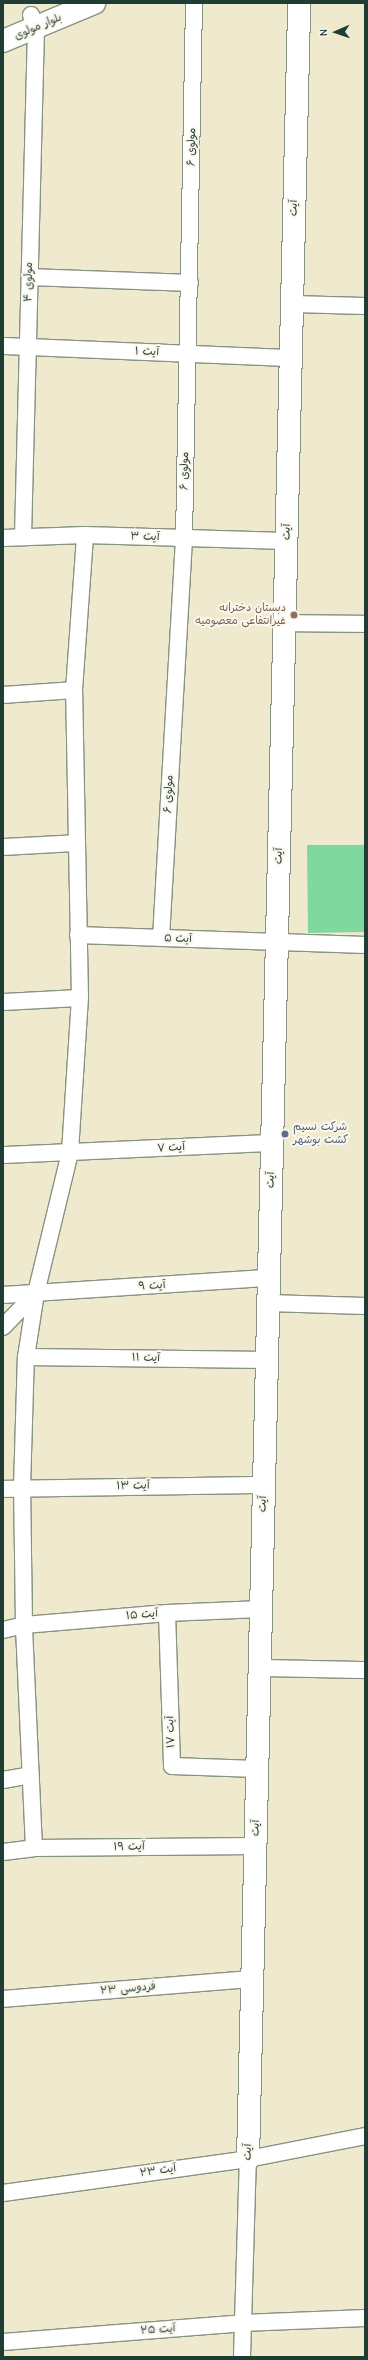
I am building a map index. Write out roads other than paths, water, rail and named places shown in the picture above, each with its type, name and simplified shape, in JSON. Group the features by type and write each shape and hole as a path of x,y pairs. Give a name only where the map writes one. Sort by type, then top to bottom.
{"street":[{"name":"بلوار مولوی","path":"3,42 59,3"},
{"name":"بلوار مولوی","path":"3,27 33,21 94,3"},
{"name":"مولوی ۶","path":"161,938 184,538 190,283 194,3"},
{"name":"آیت","path":"242,2357 260,1668 299,3"},
{"name":"مولوی ۴","path":"23,536 30,277 33,21"},
{"path":"30,277 190,283"},
{"path":"292,304 365,306"},
{"name":"آیت ۱","path":"3,346 291,358"},
{"path":"34,1848 24,1625 22,1488 26,1357 36,1293 70,1152 80,998 74,690 86,535"},
{"name":"آیت ۳","path":"3,538 23,536 86,535 286,541"},
{"path":"284,623 365,624"},
{"path":"3,695 74,690"},
{"path":"3,847 76,843"},
{"name":"آیت ۵","path":"78,935 365,945"},
{"path":"3,1002 80,998"},
{"name":"آیت ۷","path":"3,1155 272,1143"},
{"name":"آیت ۹","path":"3,1295 269,1278"},
{"path":"3,1327 36,1293"},
{"path":"268,1303 365,1306"},
{"name":"آیت ۱۱","path":"26,1357 267,1360"},
{"name":"آیت ۱۳","path":"3,1489 264,1485"},
{"name":"آیت ۱۵","path":"3,1630 24,1625 167,1613 261,1609"},
{"name":"آیت ۱۷","path":"167,1613 172,1766 257,1769"},
{"path":"260,1668 365,1670"},
{"path":"3,1780 31,1775"},
{"name":"آیت ۱۹","path":"3,1852 34,1848 255,1846"},
{"name":"فردوسی ۲۳","path":"3,1999 252,1979"},
{"name":"آیت ۲۳","path":"3,2193 248,2159 365,2136"},
{"name":"آیت ۲۵","path":"3,2342 242,2323 365,2318"}],"place":[{"name":"دبستان دخترانه غیرانتفاعی معصومیه","path":"294,615"},
{"name":"شرکت نسیم کشت بوشهر","path":"285,1134"}]}
